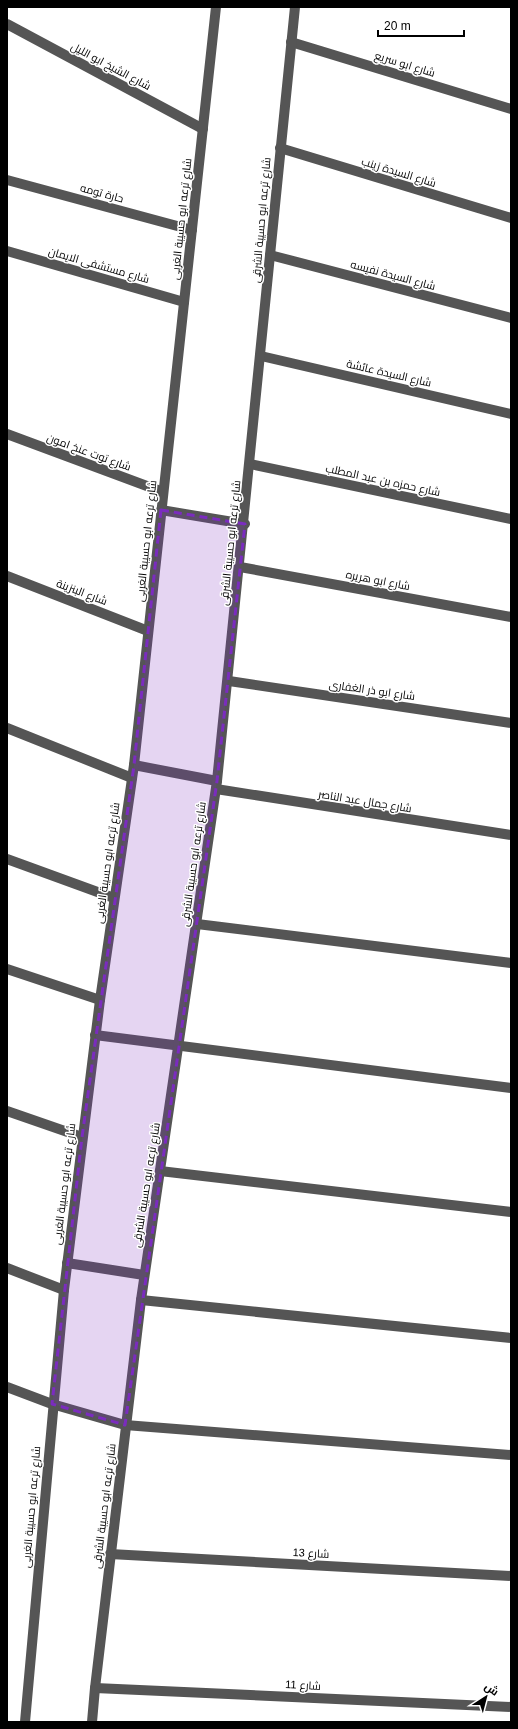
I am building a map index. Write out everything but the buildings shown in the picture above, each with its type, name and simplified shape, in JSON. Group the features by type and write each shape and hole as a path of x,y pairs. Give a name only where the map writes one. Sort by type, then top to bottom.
{"street":[{"name":"شارع ترعه ابو حسيبة الغربى","path":"25,1722 52,1404 67,1263 95,1035 134,764 216,7"},
{"name":"شارع ترعه ابو حسيبة الشرقى","path":"92,1722 94,1688 144,1274 217,785 245,524 280,148 295,7"},
{"name":"شارع الشيخ ابو الليل","path":"7,24 203,129"},
{"name":"شارع ابو سريع","path":"291,42 511,110"},
{"name":"شارع السيدة زينب","path":"280,148 511,218"},
{"name":"حارة تومه","path":"7,180 192,230"},
{"name":"شارع مستشفى الايمان","path":"7,251 184,302"},
{"name":"شارع السيدة نفيسه","path":"270,255 511,318"},
{"name":"شارع السيدة عائشة","path":"261,356 511,414"},
{"name":"شارع توت عنخ امون","path":"7,434 163,492"},
{"name":"شارع حمزه بن عبد المطلب","path":"250,464 511,519"},
{"path":"161,510 245,524"},
{"name":"شارع ابو هريره","path":"240,566 511,617"},
{"name":"شارع البنزينة","path":"7,576 148,630"},
{"name":"شارع ابو ذر الغفارى","path":"228,681 511,723"},
{"path":"7,728 132,778"},
{"name":"شارع جمال عبد الناصر","path":"134,764 217,785 511,836"},
{"path":"7,859 114,898"},
{"path":"197,924 511,963"},
{"path":"7,969 100,1000"},
{"path":"95,1035 511,1088"},
{"path":"7,1111 82,1137"},
{"path":"160,1171 511,1212"},
{"path":"67,1263 144,1274"},
{"path":"7,1268 64,1290"},
{"path":"141,1300 511,1338"},
{"path":"7,1387 52,1404 126,1425 511,1455"},
{"name":"شارع 13","path":"110,1554 511,1576"},
{"name":"شارع 11","path":"94,1688 511,1707"}],"highlighted area":[{"path":"161,510 245,524 217,781 125,1425 52,1404 82,1137 134,765"}]}
